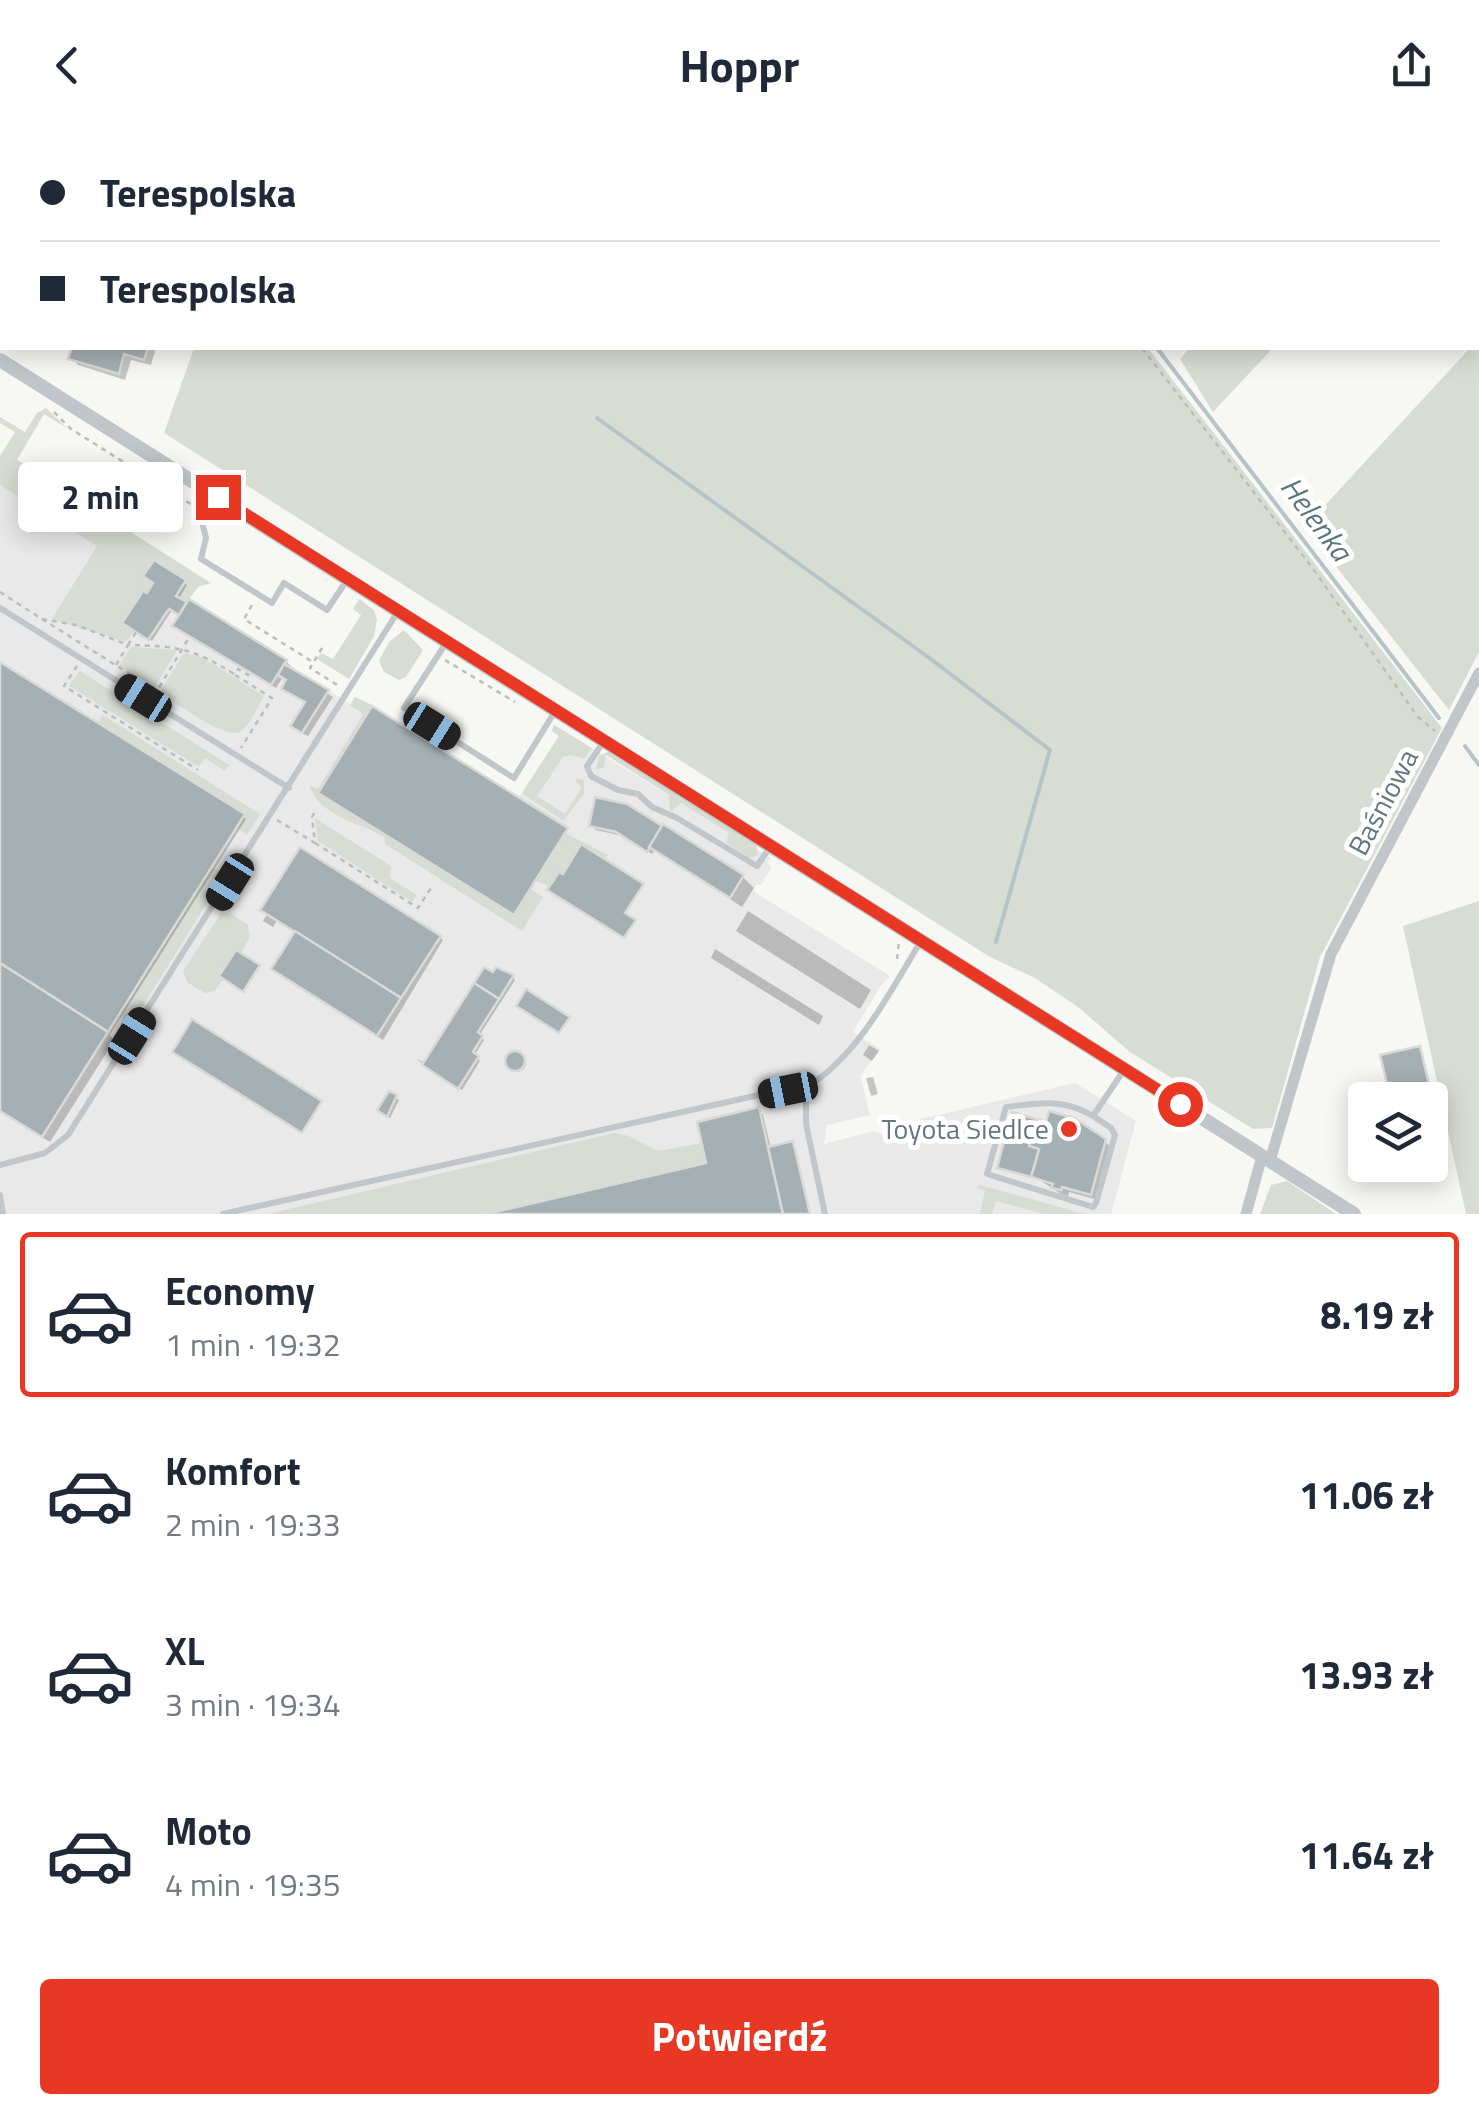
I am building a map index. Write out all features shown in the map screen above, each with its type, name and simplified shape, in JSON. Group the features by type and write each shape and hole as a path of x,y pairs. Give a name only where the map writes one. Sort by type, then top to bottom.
{"street":[{"path":"0,360 1354,1214"},
{"name":"Baśniowa","path":"1246,1214 1332,954 1479,673"}],"lane":[{"path":"218,497 202,522 206,538 201,558 272,603 284,583 328,610 347,580"},
{"path":"0,608 289,788"},
{"path":"0,1165 45,1153 68,1135 398,612"},
{"path":"447,642 404,708 514,778 556,710"},
{"path":"605,740 587,766 591,776 618,790 638,794 652,807 758,866 772,844"},
{"path":"223,1214 806,1085 833,1070 860,1037 922,940"},
{"path":"1092,1116 1124,1068"},
{"path":"806,1085 806,1124 826,1214"},
{"path":"1061,1102 1075,1105 1092,1116 1115,1135 1093,1207 987,1174 1006,1108 1061,1102"},
{"path":"0,1195 3,1214"}],"path":[{"path":"1144,350 1311,566 1418,716 1445,737"},
{"path":"49,407 71,429 207,514"},
{"path":"0,592 157,691 190,636"},
{"path":"259,594 244,619 313,662"},
{"path":"42,620 76,626 128,645 176,646 203,654 272,698 236,756"},
{"path":"116,665 136,632"},
{"path":"322,648 310,668 349,692"},
{"path":"82,659 64,686 198,770"},
{"path":"234,674 238,669 248,675 250,672"},
{"path":"315,843 312,816 316,810"},
{"path":"271,816 418,908 433,885"}],"shaded area":[{"path":"193,350 1150,350 1442,728 1320,957 1272,1128 1253,1129 1130,1052 1078,1007 1035,978 990,957 164,433"},
{"path":"1188,350 1271,350 1213,412 1180,359"},
{"path":"1468,350 1479,350 1479,652 1449,710 1305,527"},
{"path":"46,408 67,428 44,414 17,460 211,583 198,587 187,602 176,596 186,580 153,583 147,593 143,591 134,631 126,642 52,619 97,546 0,485 0,456 15,432 0,423 0,417 25,432 37,413"},
{"path":"0,482 143,576 154,560 186,580 177,595 287,659 285,664 367,714 317,795 514,916 568,829 519,797 559,736 552,731 554,725 771,858 767,863 772,867 753,891 890,976 853,1032 880,1049 860,1076 870,1115 827,1125 824,1144 874,1131 884,1136 896,1125 1075,1083 1136,1121 1111,1214 0,1214"},
{"path":"359,599 374,610 377,619 374,636 349,679 317,659 321,653 333,659 361,615 353,609"},
{"path":"404,630 423,650 406,677 399,680 384,672 379,661 389,642"},
{"path":"131,647 177,650 154,688 119,666"},
{"path":"184,653 202,657 264,696 243,730 226,732 215,727 160,692"},
{"path":"80,671 229,765 225,771 205,758 199,767 69,686"},
{"path":"355,697 372,705 318,793 514,915 531,889 543,897 522,931 385,844 384,837 331,812 314,796 309,785 318,789 363,714 350,705"},
{"path":"103,715 260,814 247,835 98,723"},
{"path":"554,725 592,748 584,759 563,757 537,796 565,814 582,787 576,778 584,780 584,794 563,821 522,793 559,736 552,731"},
{"path":"610,751 756,844 758,855 750,858 726,843 729,833 681,803 670,812 669,795 606,755 604,768 596,769 599,756"},
{"path":"315,818 391,866 390,878 417,895 412,902 318,841"},
{"path":"565,833 608,855 605,860 581,844 563,874 549,887 536,880"},
{"path":"212,867 222,880 211,877 204,889 212,895 136,1017 118,1017"},
{"path":"1479,901 1479,1214 1466,1214 1448,1132 1448,1082 1437,1082 1403,926"},
{"path":"221,913 230,913 248,925 250,937 219,976 223,979 215,991 205,993 187,982 183,971"},
{"path":"614,1133 658,1151 702,1143 706,1162 481,1214 268,1214"},
{"path":"1287,1181 1336,1214 1260,1214 1271,1185"},
{"path":"980,1185 1085,1214 1044,1214 996,1201 992,1214 980,1214 985,1190 977,1188"}],"building":[{"path":"71,350 147,350 144,360 124,354 119,374 68,359"},
{"path":"154,560 186,580 176,596 187,602 179,615 169,609 148,640 122,623 143,591 147,593 153,583 143,576"},
{"path":"189,599 287,660 271,685 172,626"},
{"path":"0,662 245,814 108,1032 0,963"},
{"path":"284,664 329,690 302,733 290,726 305,702 281,689 286,680 278,675"},
{"path":"372,706 568,828 514,915 318,793"},
{"path":"595,797 627,804 662,826 647,852 616,832 589,826"},
{"path":"663,824 744,875 730,898 649,847"},
{"path":"581,844 644,884 625,913 636,920 624,938 547,890 559,872 563,874"},
{"path":"300,847 441,936 401,998 260,910"},
{"path":"295,931 401,998 377,1036 271,969"},
{"path":"236,950 260,965 243,992 219,976"},
{"path":"0,963 108,1032 42,1137 0,1111"},
{"path":"484,967 493,972 496,967 514,975 499,999 474,983"},
{"path":"474,983 499,999 478,1032 483,1036 473,1052 479,1056 458,1089 422,1065"},
{"path":"526,989 570,1017 559,1033 516,1006"},
{"path":"192,1019 322,1101 302,1133 172,1052"},
{"path":"1420,1046 1428,1082 1387,1082 1380,1055"},
{"path":"511,1051 519,1051 525,1061 519,1071 511,1071 505,1065 505,1057"},
{"path":"389,1091 397,1095 387,1117 377,1110"},
{"path":"759,1107 783,1214 486,1214 706,1163 697,1122"},
{"path":"1049,1111 1074,1118 1106,1139 1091,1195 1051,1188 1053,1184 1031,1177 1039,1149 1029,1146 1036,1119 1046,1122"},
{"path":"1012,1112 1036,1119 1029,1146 1039,1149 1031,1177 997,1168"},
{"path":"793,1141 810,1214 783,1214 768,1147"}],"waterway":[{"name":"Helenka","path":"1159,350 1439,718"},
{"path":"597,418 1050,750 996,942"},
{"name":"Helenka","path":"1465,746 1479,765"}],"place":[{"name":"Toyota Siedlce","path":"1069,1129"}],"route":[{"path":"218,497 1180,1104"}]}
